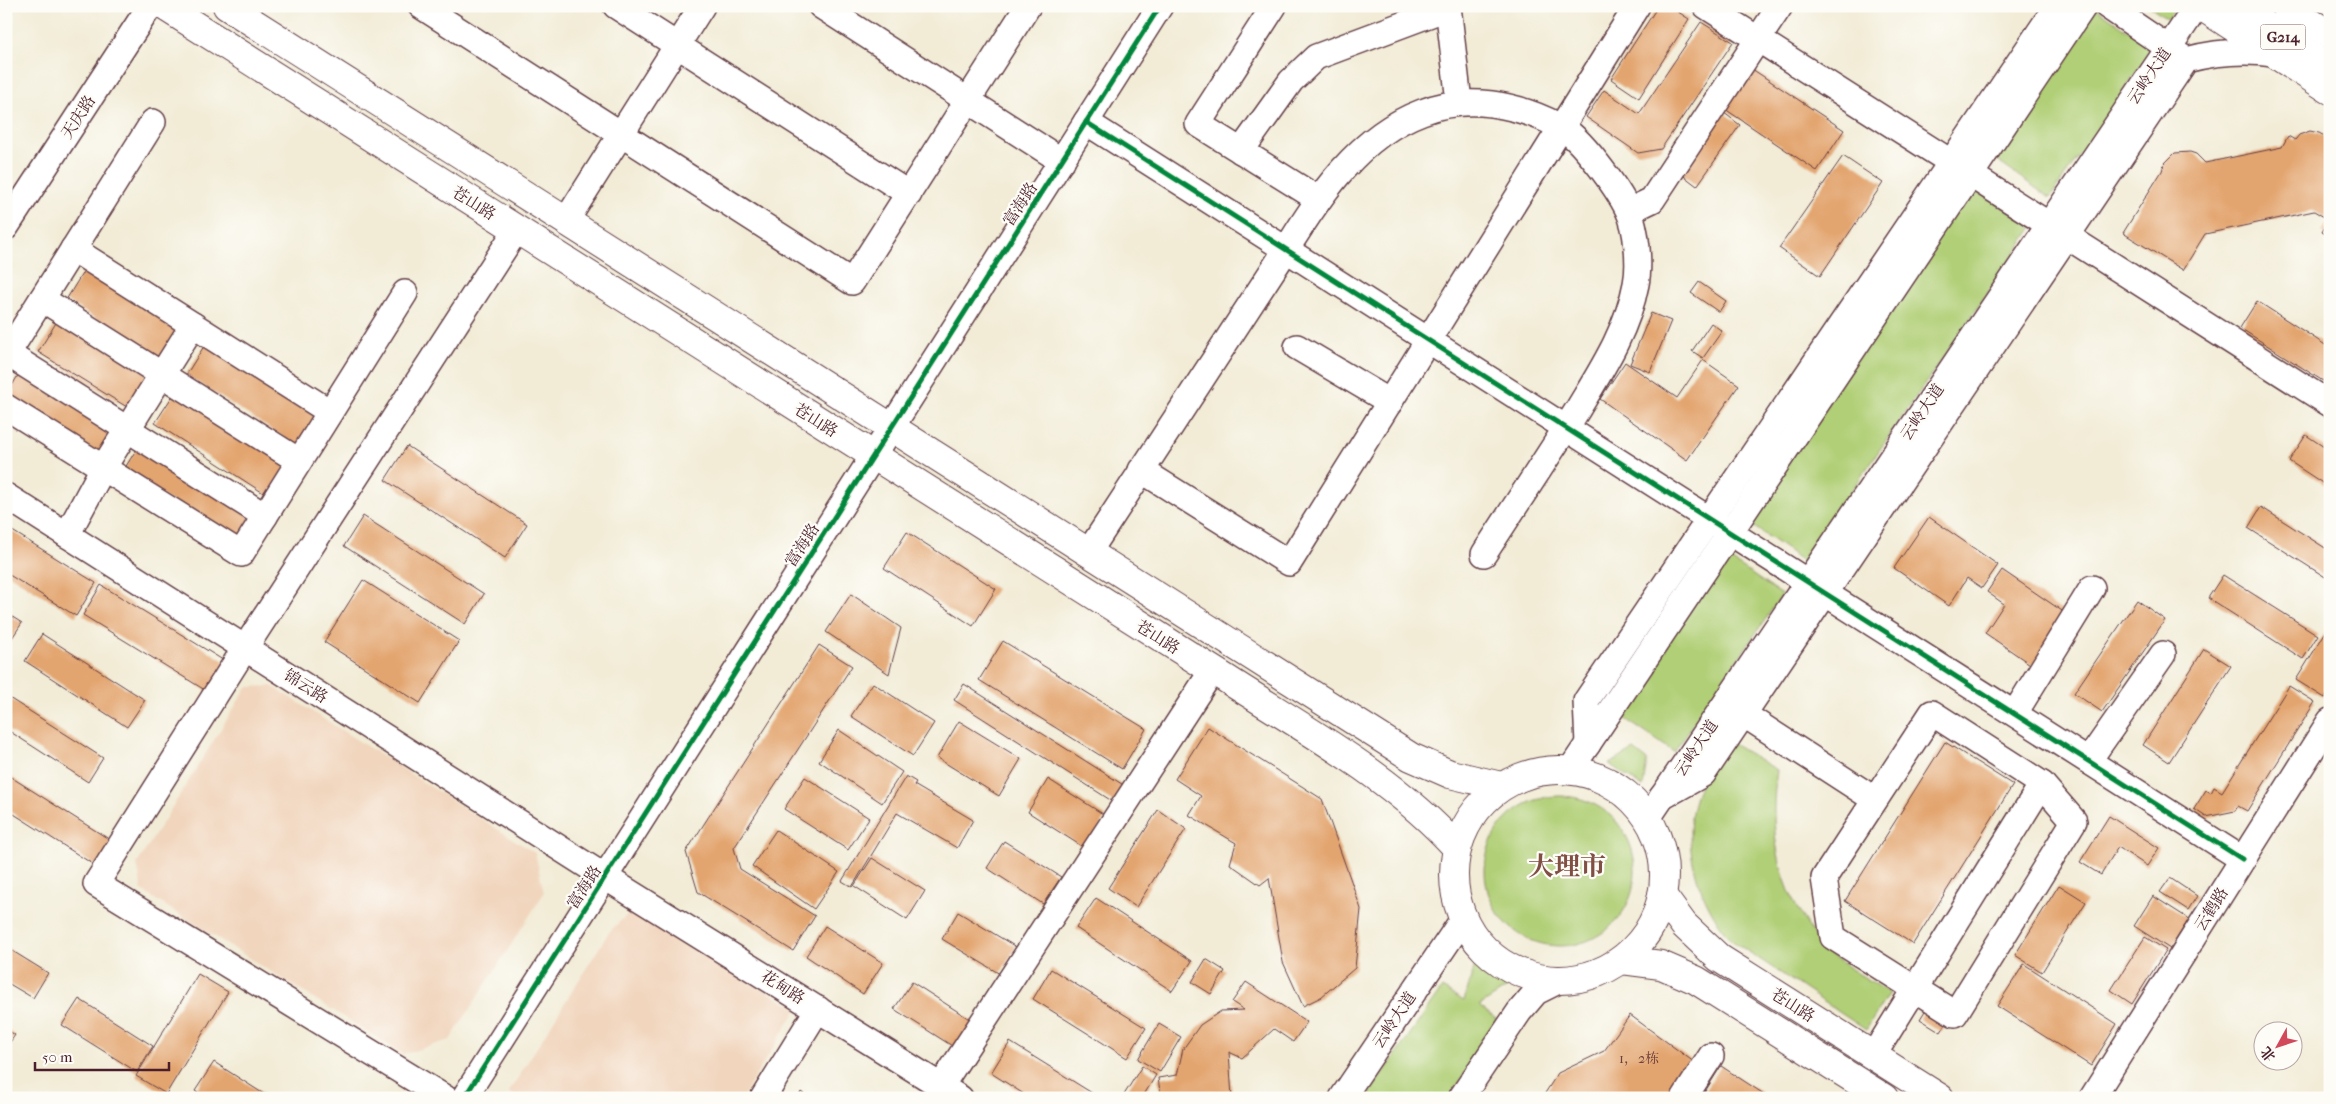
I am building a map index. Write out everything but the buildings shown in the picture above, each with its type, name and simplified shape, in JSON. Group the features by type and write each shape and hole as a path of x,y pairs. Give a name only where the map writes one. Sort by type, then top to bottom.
{"main road":[{"name":"苍山路","path":"164,6 1218,675 1398,792 1429,818 1457,848"},
{"name":"苍山路","path":"227,6 1411,757 1450,774 1501,786"},
{"path":"2201,6 2330,90"},
{"name":"G214","path":"2236,6 2330,68"},
{"name":"G214","path":"2285,6 2330,36"},
{"path":"1571,769 1594,775 1615,785 1633,800 1655,808 1658,838 1664,859 1662,895 1647,934 1622,960 1603,971 1581,978 1558,981 1529,976 1502,964 1486,951 1473,936 1463,919 1454,889 1454,857 1469,819 1481,803 1501,786 1532,772 1571,769"},
{"name":"苍山路","path":"1662,895 1684,925 1719,958 1940,1098"},
{"name":"苍山路","path":"1622,960 1661,965 1696,980 1884,1098"}],"street":[{"name":"天庆路","path":"6,228 150,6"},
{"path":"421,6 852,282 1028,6"},
{"path":"616,6 909,194"},
{"path":"566,221 702,6"},
{"path":"821,6 1062,160"},
{"name":"富海路","path":"464,1098 1160,6"},
{"path":"1274,6 1198,124 1318,199"},
{"path":"1141,470 1289,563 1637,6"},
{"path":"1706,6 2330,404"},
{"path":"1629,211 1652,200 1780,6"},
{"path":"1571,769 1730,532 1961,169 2057,6"},
{"path":"1588,744 1586,701 1710,519 1961,169 2084,6"},
{"path":"2107,6 2178,54 2221,52 2274,54"},
{"name":"云岭大道","path":"1655,808 1817,587 2178,54 2197,6"},
{"path":"1241,151 1291,81 1316,57 1447,7 1459,102"},
{"path":"1088,553 1318,199 1370,142 1407,118 1423,111 1459,102 1509,106 1562,127 1595,161 1629,211 1637,247 1636,282 1626,324 1566,428 1484,554"},
{"path":"153,122 7,355 265,516"},
{"path":"1086,122 2016,713 2242,860"},
{"path":"444,1098 96,884 245,648 517,229"},
{"path":"73,250 330,412"},
{"path":"6,407 241,554 405,293"},
{"path":"42,299 299,461"},
{"path":"67,535 103,468 193,325"},
{"path":"1297,346 1390,402"},
{"name":"锦云路","path":"6,496 605,877"},
{"path":"1655,808 1702,774 1743,714 1817,587"},
{"path":"2016,713 2092,588"},
{"path":"2089,760 2163,654"},
{"path":"952,1093 1218,675"},
{"path":"1932,713 2042,784 2074,821 1955,1014 1833,937 1824,878 1874,799 1932,713"},
{"path":"1743,714 1874,799"},
{"name":"云鹤路","path":"2092,1098 2330,720"},
{"path":"1873,1056 1916,990 2042,784"},
{"name":"花甸路","path":"605,877 952,1093"},
{"name":"云岭大道","path":"1342,1098 1463,919"},
{"path":"1461,1098 1519,1012 1536,992 1558,981"},
{"path":"763,1098 818,1009"},
{"path":"1684,1098 1711,1056"}],"shaded area":[{"path":"272,686 535,853 544,893 450,1040 403,1054 142,891 137,864 247,687"},
{"path":"631,911 797,1009 742,1098 518,1098 509,1092 609,932"}],"green space":[{"path":"2093,6 2153,48 2050,198 1987,154"},
{"path":"2150,6 2177,6 2168,19"},
{"path":"1970,183 2033,227 1803,561 1740,517"},
{"path":"1725,556 1782,595 1674,752 1618,714"},
{"path":"1731,743 1777,770 1774,811 1778,851 1789,890 1808,926 1820,944 1829,953 1889,993 1866,1030 1731,940 1709,907 1695,871 1691,851 1692,812 1699,787"},
{"path":"1634,750 1647,760 1643,787 1609,764"},
{"path":"1560,796 1575,797 1589,802 1613,818 1629,842 1634,856 1634,886 1629,900 1613,924 1589,940 1575,945 1560,946 1545,945 1531,940 1507,924 1491,900 1486,886 1485,871 1486,856 1491,842 1507,818 1531,802 1545,797"},
{"path":"1478,955 1518,981 1479,1006 1500,1022 1449,1098 1366,1098 1442,988 1464,1001"}],"cycle path":[{"path":"464,1098 1160,6"},
{"path":"1086,122 2242,859"}],"district":[{"name":"大理市","path":"1567,866"}]}
